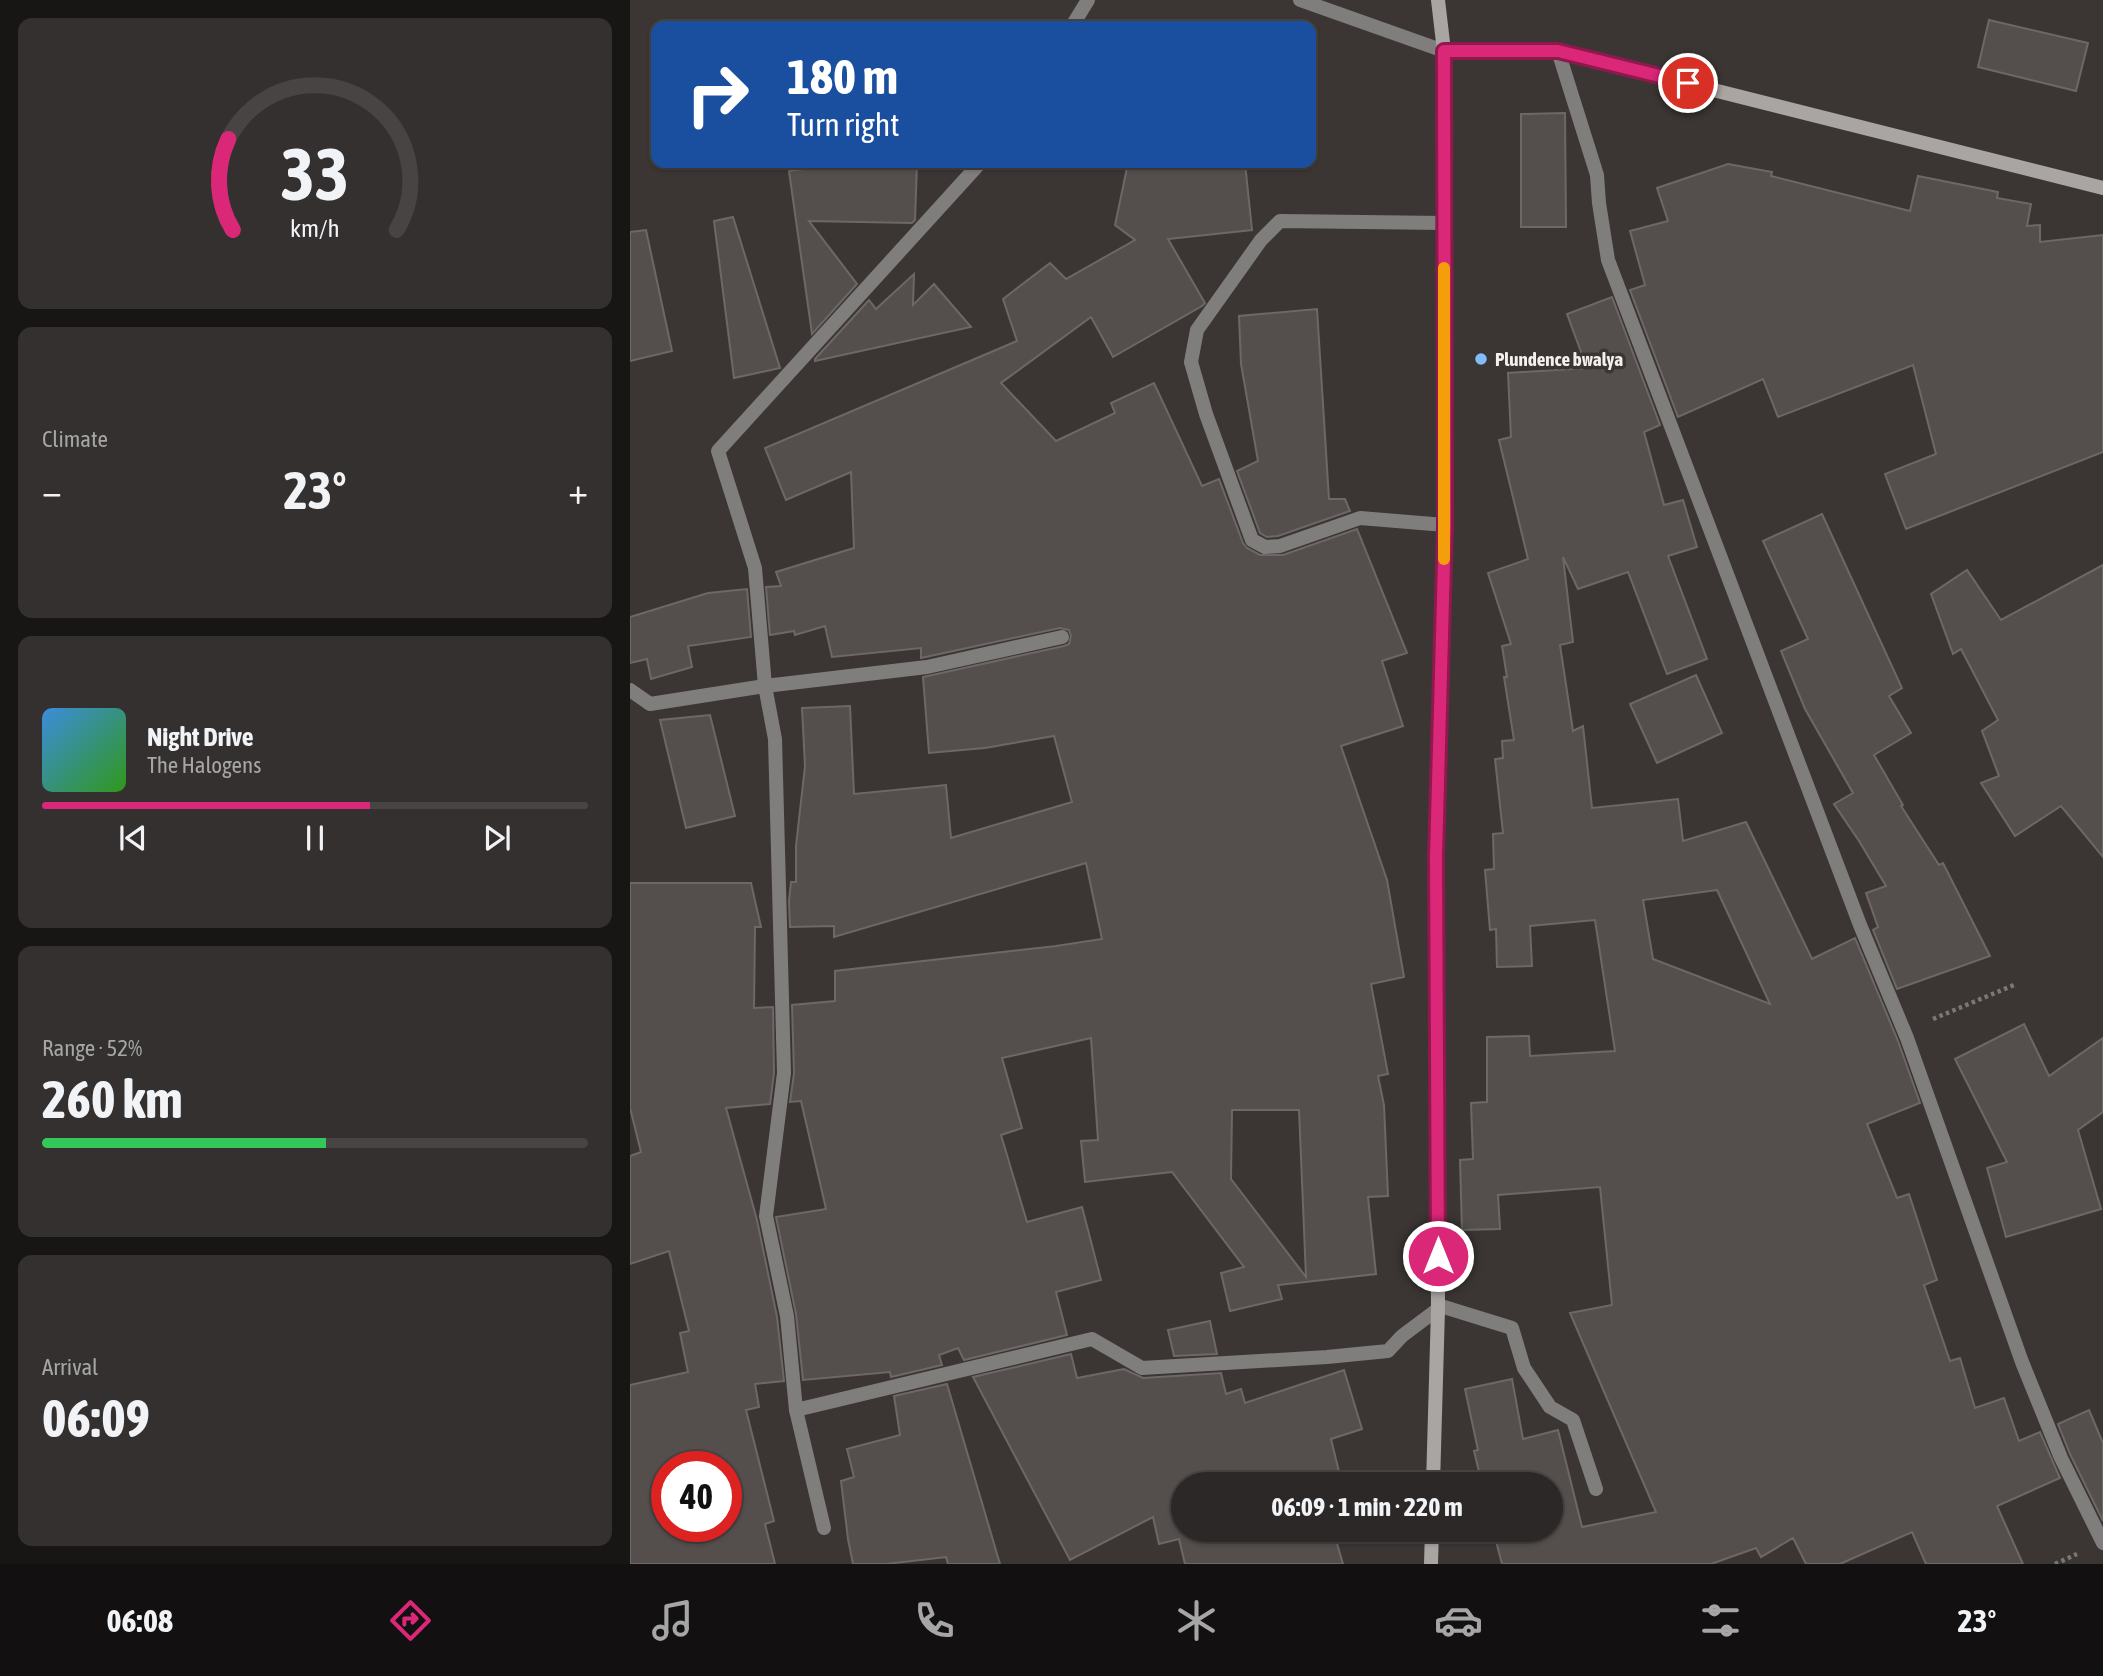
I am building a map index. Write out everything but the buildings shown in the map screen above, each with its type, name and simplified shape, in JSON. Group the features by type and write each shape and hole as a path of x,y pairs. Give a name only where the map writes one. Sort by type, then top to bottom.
{"street":[{"path":"1075,21 1088,0"},
{"path":"1300,0 1444,51 1558,51 2103,188"},
{"path":"1433,1472 1438,1309 1436,857 1445,525 1444,51 1438,0"},
{"path":"1558,51 1597,175 1608,260 1860,925 1907,1038 2022,1362 2061,1458 2103,1543"},
{"path":"824,1528 796,1410 787,1316 766,1216 784,1073 775,739 765,686 755,568 718,451 975,168"},
{"path":"1444,223 1280,222 1261,240 1196,330 1191,362 1206,414 1252,540 1265,547 1280,546 1360,518 1445,525"},
{"path":"630,690 650,704 765,686 927,667 1062,637"},
{"path":"796,1410 1092,1339 1142,1368 1388,1351 1402,1336 1444,1307 1512,1328 1524,1368 1550,1407 1573,1420 1596,1489"},
{"path":"1431,1564 1432,1542"}],"path":[{"path":"1907,1038 1927,1022 2014,985"}],"slow traffic":[{"path":"1444,268 1444,559"}],"place":[{"name":"Plundence bwalya","path":"1481,359"}],"route":[{"path":"1438,1256 1436,857 1445,525 1444,51 1558,51 1688,83"}]}
